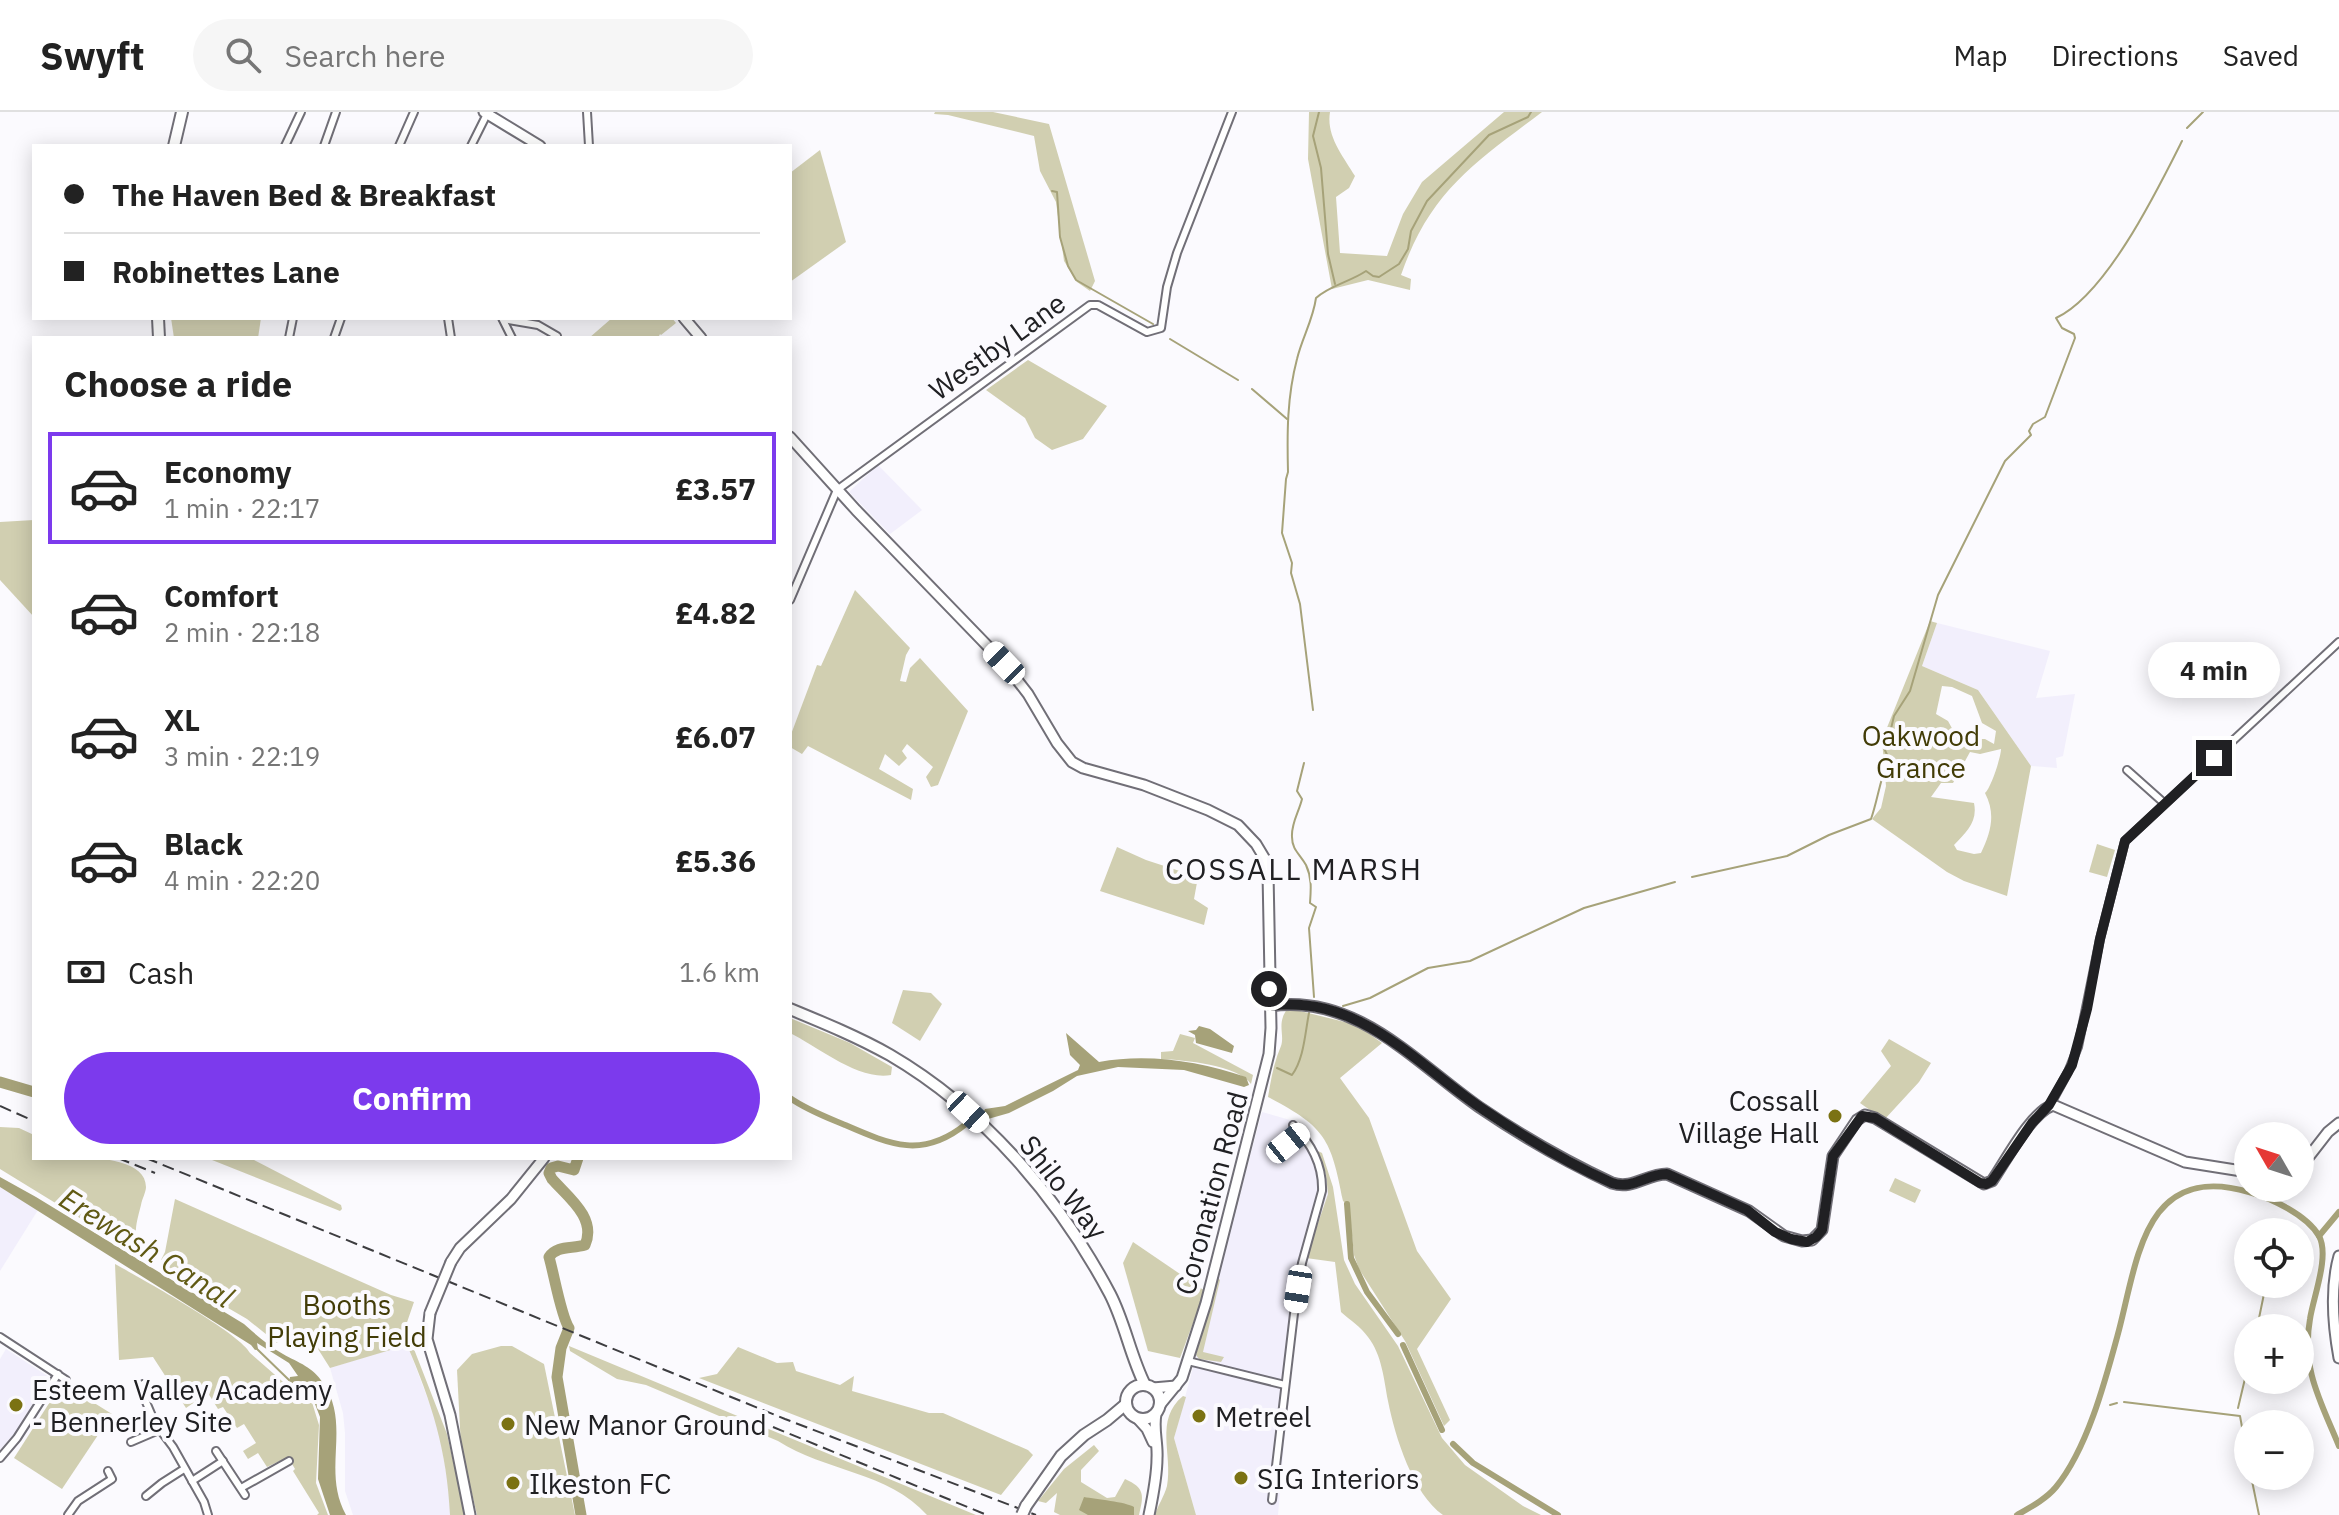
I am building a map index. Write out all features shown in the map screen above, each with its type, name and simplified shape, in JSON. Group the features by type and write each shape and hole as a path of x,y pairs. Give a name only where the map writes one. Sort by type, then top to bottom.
{"main road":[{"path":"174,144 182,112"},
{"name":"Shilo Way","path":"792,1010 894,1057 946,1093 1000,1143 1035,1181 1081,1245 1111,1296 1126,1331 1133,1358 1149,1386"},
{"name":"Shilo Way","path":"1129,1391 1133,1358"},
{"path":"1024,1511 1061,1456 1126,1404 1129,1391 1149,1386 1159,1397 1158,1409 1148,1419 1107,1420"},
{"path":"1126,1404 1135,1417"}],"street":[{"path":"287,144 301,112"},
{"path":"325,144 336,112"},
{"path":"400,144 414,112"},
{"path":"587,112 589,144"},
{"name":"Westby Lane","path":"837,490 1090,305 1098,305 1147,332 1161,328 1167,287 1177,253 1232,112"},
{"path":"472,144 486,113 537,144"},
{"path":"509,320 538,325 557,336"},
{"path":"686,320 699,336"},
{"name":"Coronation Road","path":"792,439 1009,669 1072,762 1144,785 1238,825 1250,836 1265,859 1268,873 1269,1054 1206,1303 1188,1361 1176,1386 1158,1409"},
{"path":"792,595 837,490"},
{"path":"1270,1006 1304,1003 1333,1011 1369,1027 1420,1060 1483,1109 1612,1183 1628,1186 1667,1174 1747,1210 1775,1232 1797,1240 1812,1240 1822,1230 1833,1156 1857,1120 1865,1115 1875,1118 1980,1183 1989,1183 2049,1105 2068,1072 2080,1039 2121,852 2134,831 2339,642"},
{"path":"2127,770 2164,803"},
{"path":"2049,1105 2185,1162 2234,1170"},
{"path":"2314,1150 2339,1123"},
{"path":"1272,1500 1300,1273 1323,1180 1311,1146 1293,1125"},
{"path":"1288,1143 1300,1132"},
{"path":"470,1515 450,1415 427,1339 430,1313 460,1248 511,1199 542,1160"},
{"path":"2339,1256 2334,1289 2339,1358"},
{"path":"0,1337 66,1380"},
{"path":"1188,1361 1285,1385"},
{"path":"0,1458 17,1438 58,1374"},
{"path":"143,1384 148,1409 204,1502 208,1515"},
{"path":"1149,1386 1176,1386"},
{"path":"1149,1515 1157,1452 1153,1427 1158,1409"},
{"path":"1135,1417 1147,1429 1157,1452"},
{"path":"131,1443 159,1430"},
{"path":"216,1451 243,1491 289,1461"},
{"path":"192,1481 223,1461"},
{"path":"146,1496 184,1469"},
{"path":"68,1515 78,1501 112,1479 108,1471"}],"shaded area":[{"path":"878,465 922,510 890,534 849,492"},
{"path":"1937,623 2050,651 2036,698 2075,694 2063,756 2056,758 2057,768 2031,766 1978,690 1922,666"},
{"path":"1199,1026 1210,1029 1234,1046 1232,1053 1196,1043 1195,1035 1188,1031 1196,1030"},
{"path":"1066,1033 1099,1062 1136,1058 1191,1063 1246,1077 1249,1085 1244,1087 1184,1070 1118,1067 1077,1076 1009,1113 965,1123 982,1115 985,1109 1005,1106 1078,1070 1080,1065 1070,1055"},
{"path":"1262,1112 1290,1120 1304,1129 1318,1151 1328,1186 1306,1258 1288,1397 1278,1515 1196,1515 1174,1438"},
{"path":"0,1177 244,1324 283,1354 315,1373 331,1399 335,1415 336,1481 346,1515 330,1515 318,1479 320,1417 310,1391 289,1382 290,1377 298,1376 289,1363 257,1343 258,1349 255,1350 0,1187"},
{"path":"0,1187 38,1210 0,1271"},
{"path":"407,1344 438,1426 453,1511 459,1515 353,1515 345,1491 343,1413 330,1368"},
{"name":"Esteem Valley Academy - Bennerley Site","path":"6,1349 49,1377 15,1433 0,1450 0,1359"},
{"path":"1084,1497 1130,1505 1134,1507 1134,1515 1088,1515 1079,1510"}],"green space":[{"path":"935,112 993,112 1049,124 1095,281 1090,291 1077,282 1064,261 1056,202 1040,171 1034,136"},
{"path":"1309,112 1330,112 1333,138 1355,176 1349,188 1336,197 1340,253 1387,256 1403,214 1422,182 1504,112 1542,112 1476,164 1441,200 1426,221 1401,275 1411,279 1410,290 1368,280 1332,289 1308,159"},
{"path":"820,150 846,242 792,281 792,171"},
{"path":"171,320 261,320 258,336 174,336"},
{"path":"610,320 674,320 676,323 659,336 591,336"},
{"path":"1028,360 1107,406 1083,439 1052,450 1035,438 1025,418 986,390"},
{"path":"32,520 32,615 0,580 0,522"},
{"path":"855,590 910,648 900,681 906,682 910,668 920,658 968,711 938,785 931,787 926,777 933,767 907,744 902,751 907,758 899,766 885,754 879,769 913,789 911,800 808,746 802,754 792,748 792,732 817,665 821,666"},
{"name":"Oakwood Grance","path":"1930,621 1937,623 1922,666 1978,690 2031,766 2007,896 1947,872 1872,819 1881,808 1886,786 1882,740","holes":["1942,686 1972,696 1982,723 1996,731 1994,744 1954,732 1948,721 1936,714","2001,749 1985,793 1991,816 1990,830 1981,853 1957,850 1954,845 1973,821 1974,803 1931,797 1941,783 1953,783 1970,752 1980,754"]},
{"path":"2097,844 2115,850 2107,877 2089,872"},
{"path":"1117,847 1198,877 1194,899 1208,908 1204,925 1100,891"},
{"path":"903,990 931,993 942,1004 920,1041 892,1023"},
{"path":"1288,1008 1357,1025 1382,1043 1340,1078 1369,1118 1417,1251 1451,1299 1417,1349 1450,1420 1444,1426 1405,1341 1359,1269 1354,1255 1349,1206 1343,1201 1329,1148 1314,1126 1268,1097 1282,1042 1282,1019"},
{"path":"792,1019 850,1043 892,1067 891,1075 865,1073 792,1034"},
{"path":"1180,1034 1195,1038 1193,1043 1253,1075 1251,1084 1235,1072 1223,1068 1161,1059 1161,1052 1173,1051"},
{"path":"1889,1039 1931,1063 1919,1082 1884,1120 1860,1103 1891,1066 1881,1051"},
{"path":"0,1127 19,1128 32,1134 32,1160 105,1160 132,1167 142,1175 146,1187 136,1232 145,1258 0,1169"},
{"path":"1318,1151 1322,1153 1333,1187 1344,1260 1355,1284 1398,1346 1442,1438 1465,1465 1541,1515 1443,1515 1432,1506 1414,1479 1391,1415 1382,1368 1373,1344 1341,1312 1335,1262 1306,1258 1328,1194"},
{"path":"212,1160 254,1160 341,1205 340,1211"},
{"path":"1895,1178 1921,1190 1915,1203 1889,1191"},
{"path":"1244,1179 1218,1278 1203,1352 1224,1357 1221,1362 1199,1359 1196,1355"},
{"name":"Booths Playing Field","path":"175,1199 391,1295 414,1302 404,1331 447,1434 465,1515 450,1515 446,1470 437,1428 407,1345 330,1368 318,1349 284,1326 277,1343 247,1319 168,1273 170,1264 161,1260"},
{"path":"1133,1242 1205,1291 1180,1358 1148,1351 1123,1263"},
{"path":"115,1264 228,1333 290,1388 301,1389 311,1399 319,1425 316,1483 328,1515 317,1515 319,1513 293,1471 295,1469 288,1457 267,1467 258,1453 248,1459 243,1451 256,1443 244,1424 237,1428 223,1407 218,1409 208,1393 186,1408 153,1357 119,1360"},
{"name":"New Manor Ground","path":"512,1346 544,1364 575,1515 477,1515 461,1447 457,1370 472,1354"},
{"path":"569,1346 976,1515 927,1515 912,1501 875,1481 815,1459 646,1385 617,1379 570,1351"},
{"path":"738,1347 777,1363 793,1362 796,1371 840,1385 854,1376 852,1391 929,1413 943,1413 1028,1450 1033,1455 1001,1495 699,1378 717,1374"},
{"path":"62,1383 112,1414 62,1489 14,1458"},
{"path":"1183,1396 1186,1397 1174,1438 1196,1515 1155,1515 1167,1486 1169,1416"},
{"path":"1094,1445 1099,1451 1081,1470 1081,1482 1107,1498 1115,1497 1125,1479 1132,1482 1141,1493 1139,1515 1060,1515 1054,1512 1057,1493 1046,1503 1038,1501 1064,1469"}],"waterway":[{"path":"1319,112 1313,136 1321,168 1328,254 1335,284"},
{"path":"1313,710 1300,604 1282,533 1291,387 1316,298 1366,271 1379,277 1399,264 1408,249 1411,231 1427,201 1489,135 1528,117 1531,112"},
{"path":"2187,128 2203,112"},
{"path":"1692,877 1787,856 1871,819 1889,759 1883,746 1894,716 1910,691 1938,595 2005,461 2031,435 2029,431 2033,424 2045,417 2075,338 2074,334 2062,328 2056,318 2075,306 2111,265 2144,213 2182,141"},
{"path":"1052,191 1057,192 1060,237 1068,266 1076,280 1153,324"},
{"path":"1170,339 1238,380"},
{"path":"1252,389 1287,419"},
{"path":"1304,763 1297,791 1302,799 1294,822 1292,841 1308,870 1310,903 1316,907 1309,928 1314,997"},
{"path":"1343,1006 1370,998 1428,968 1470,961 1584,908 1675,882"},
{"path":"1277,1068 1292,1075 1296,1069 1304,1046 1309,1013"},
{"path":"0,1082 32,1091"},
{"path":"792,1099 817,1113 892,1143 921,1145 935,1142 966,1124"},
{"path":"577,1160 574,1170 558,1166 551,1168 549,1173 579,1209 588,1235 585,1245 560,1249 549,1257 560,1305 569,1328 561,1348 557,1377 581,1515"},
{"path":"2017,1515 2052,1491 2078,1453 2102,1390 2141,1246 2152,1222 2167,1203 2187,1191 2214,1186 2258,1195 2297,1214 2319,1236 2322,1266 2310,1319 2308,1354 2314,1385 2339,1446"},
{"path":"1347,1204 1351,1258 1367,1292 1398,1334"},
{"path":"2319,1236 2339,1212"},
{"path":"2260,1314 2263,1298"},
{"path":"1403,1345 1442,1430"},
{"path":"256,1348 289,1380"},
{"path":"2238,1408 2241,1394"},
{"path":"2124,1402 2234,1415"},
{"path":"2110,1405 2117,1403"},
{"path":"1453,1444 1473,1463 1558,1515"},
{"path":"2254,1490 2259,1515"}],"railway":[{"path":"0,1106 32,1120"},
{"path":"123,1160 155,1173"},
{"path":"151,1160 785,1419 1036,1515"},
{"path":"773,1427 987,1515"}],"place":[{"name":"Cossall Village Hall","path":"1835,1116"},
{"name":"Esteem Valley Academy - Bennerley Site","path":"16,1405"},
{"name":"Metreel","path":"1199,1416"},
{"name":"New Manor Ground","path":"508,1424"},
{"name":"SIG Interiors","path":"1241,1478"},
{"name":"Ilkeston FC","path":"513,1483"}],"district":[{"name":"COSSALL MARSH","path":"1294,868"}],"route":[{"path":"1269,989 1270,1006 1304,1003 1350,1017 1369,1027 1420,1060 1469,1100 1597,1177 1628,1186 1667,1174 1747,1210 1775,1232 1807,1242 1822,1230 1833,1156 1862,1116 1875,1118 1980,1183 1992,1181 2032,1123 2049,1105 2072,1065 2125,841 2214,758"}],"water label":[{"name":"Erewash Canal","path":"147,1247"}]}
